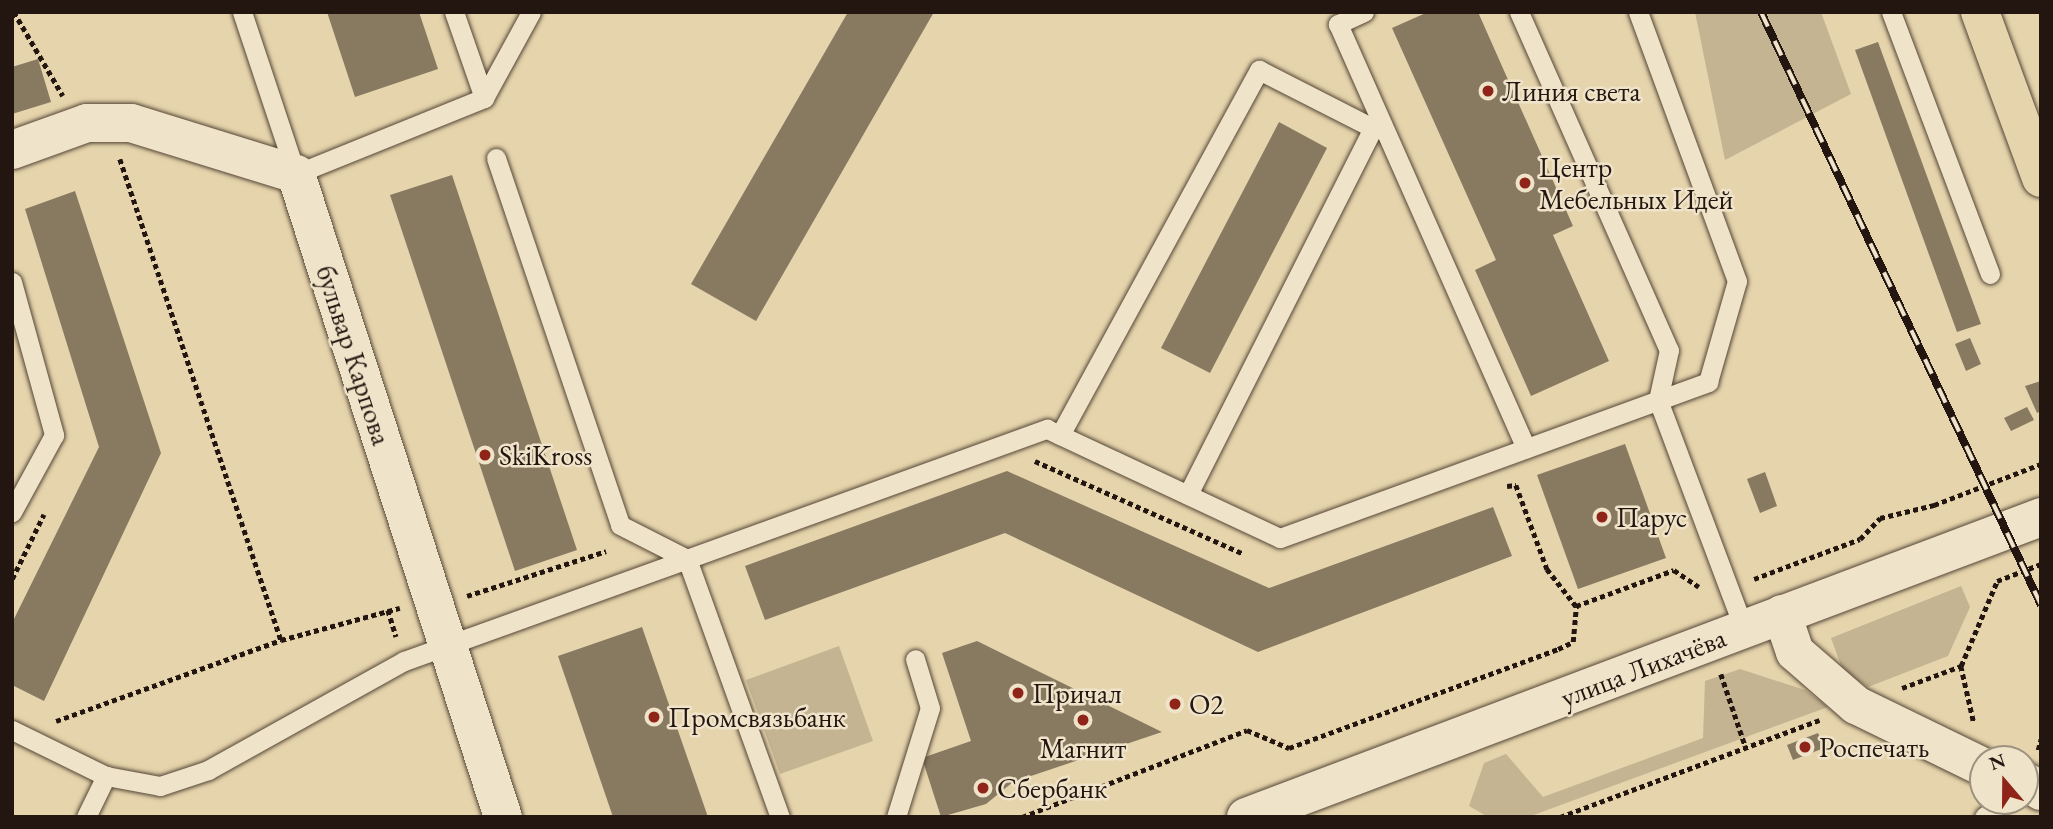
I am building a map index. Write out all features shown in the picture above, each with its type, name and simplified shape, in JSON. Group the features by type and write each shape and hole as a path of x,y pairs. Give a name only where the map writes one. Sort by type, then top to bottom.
{"main road":[{"path":"1980,12 2041,177"}],"street":[{"path":"12,150 87,123 131,123 296,174"},
{"name":"бульвар Карпова","path":"296,174 503,817"},
{"name":"улица Лихачёва","path":"1245,817 2041,517"},
{"path":"1782,614 1795,652 1856,705 1969,748"}],"lane":[{"path":"242,12 296,174 484,99 531,12"},
{"path":"454,12 484,99"},
{"path":"1364,12 1338,24 1526,448"},
{"path":"1520,12 1669,349 1658,400 1744,629"},
{"path":"12,730 106,776 160,786 208,770 404,662 1047,429 1280,538 1708,382 1737,281 1638,12"},
{"path":"1891,12 1990,274"},
{"path":"1060,436 1259,70 1373,128 1188,495"},
{"path":"496,158 620,525 687,559 780,817"},
{"path":"12,282 54,435 12,512"},
{"path":"896,817 930,708 915,660"},
{"path":"86,817 106,776"}],"path":[{"path":"14,12 70,108 117,150 281,640"},
{"path":"1027,458 1247,555"},
{"path":"1576,606 1674,570 1704,592 1727,585 1860,539 1880,518 1934,505 2041,464"},
{"path":"1023,817 1247,730 1289,748 1573,642 1576,606 1547,569 1516,485 1495,488"},
{"path":"43,726 281,640 434,602 606,551"},
{"path":"1961,666 1978,745"}],"shaded area":[{"path":"1695,12 1821,12 1851,94 1725,160"},
{"path":"1961,586 1970,607 1948,656 1868,687 1843,671 1831,638"},
{"path":"839,646 873,741 780,774 746,680"},
{"path":"1740,669 1805,690 1828,707 1528,817 1488,817 1469,806 1484,763 1506,754 1543,797 1703,738 1705,681"}],"building":[{"path":"327,12 419,12 438,69 355,97"},
{"path":"848,12 934,12 756,321 691,284"},
{"path":"1428,12 1478,12 1573,226 1553,235 1609,361 1531,396 1475,270 1496,260 1392,28"},
{"path":"1878,42 1981,324 1957,332 1855,50"},
{"path":"38,59 51,102 12,114 12,67"},
{"path":"1279,122 1327,148 1210,373 1161,348"},
{"path":"452,175 577,550 515,571 390,195"},
{"path":"75,191 161,453 44,701 12,685 12,623 99,447 25,209"},
{"path":"1970,338 1981,364 1966,371 1955,344"},
{"path":"2041,381 2041,411 2037,413 2025,386"},
{"path":"2027,407 2034,420 2011,431 2004,418"},
{"name":"Парус","path":"1625,444 1666,558 1578,589 1537,475"},
{"path":"1007,471 1269,588 1493,507 1512,556 1258,652 1005,533 765,620 745,566"},
{"path":"1765,472 1777,506 1760,513 1747,479"},
{"path":"642,627 708,817 613,817 558,656"},
{"name":"Причал","path":"977,641 1162,732 1013,782 986,804 941,817 922,758 971,741 942,653"},
{"name":"Роспечать","path":"1818,733 1824,748 1793,760 1787,745"}],"railway":[{"path":"1761,12 2041,605"}],"place":[{"name":"Линия света","path":"1488,91"},
{"name":"Центр Мебельных Идей","path":"1525,183"},
{"name":"SkiKross","path":"485,455"},
{"name":"Парус","path":"1602,517"},
{"name":"Причал","path":"1018,693"},
{"name":"O2","path":"1175,704"},
{"name":"Промсвязьбанк","path":"654,717"},
{"name":"Магнит","path":"1083,720"},
{"name":"Роспечать","path":"1805,747"},
{"name":"Сбербанк","path":"983,788"}]}
